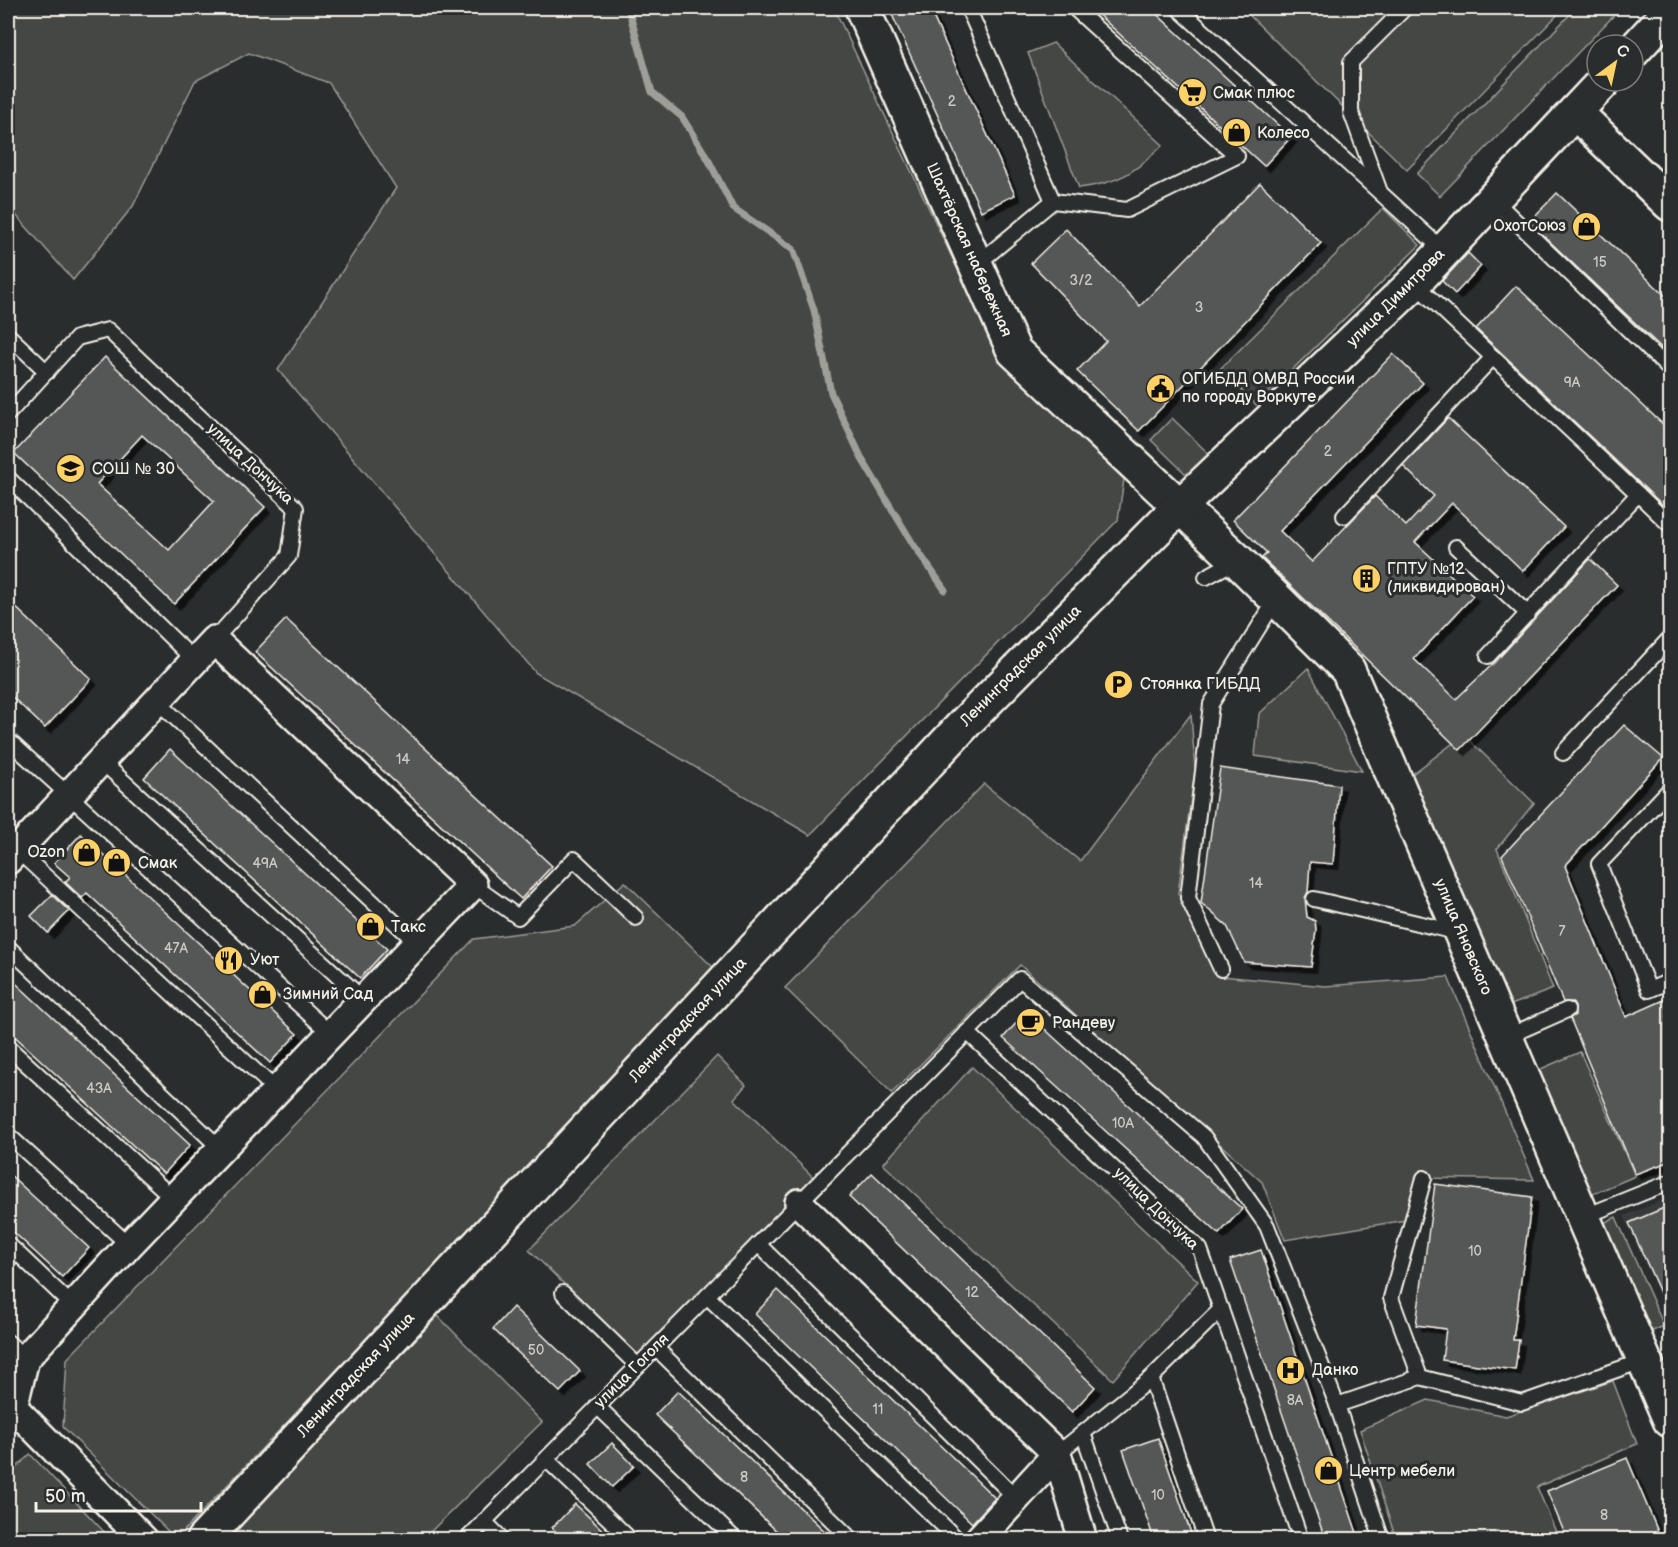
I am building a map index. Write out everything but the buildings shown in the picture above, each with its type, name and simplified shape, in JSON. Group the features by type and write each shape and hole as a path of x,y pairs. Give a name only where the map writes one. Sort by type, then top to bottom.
{"street":[{"name":"Шахтёрская набережная","path":"862,8 1014,351 1179,507"},
{"path":"1645,41 1667,23"},
{"name":"улица Димитрова","path":"1179,507 1414,283 1593,93"},
{"path":"1575,112 1671,204"},
{"name":"улица Яновского","path":"1179,507 1277,598 1348,670 1671,1420"},
{"name":"Ленинградская улица","path":"203,1539 966,722 1179,507"},
{"path":"12,855 214,640 474,885 73,1306 16,1351 10,1407 144,1539"},
{"path":"799,1203 1057,1454 1083,1539"},
{"path":"978,1539 1057,1454"}],"lane":[{"path":"968,8 1053,201"},
{"path":"976,265 1053,201 1127,210 1238,156 1074,8"},
{"path":"1178,8 1444,251"},
{"path":"1381,193 1351,112 1351,62 1405,8"},
{"path":"1493,199 1671,370"},
{"path":"1414,283 1671,525"},
{"name":"улица Дончука","path":"8,414 77,338 108,330 296,508 289,556 214,640"},
{"path":"8,335 46,372"},
{"path":"1344,516 1493,357"},
{"path":"8,478 194,660"},
{"path":"1488,656 1638,494"},
{"path":"1456,547 1528,614"},
{"path":"1206,577 1237,560"},
{"path":"1221,969 1188,898 1211,704 1277,598"},
{"path":"1563,753 1671,638"},
{"path":"156,700 418,944"},
{"path":"8,740 332,1035"},
{"path":"100,760 364,1001"},
{"path":"1671,789 1599,864 1649,990 1671,981"},
{"path":"12,855 277,1092"},
{"path":"474,885 518,917 574,859 636,918"},
{"path":"1314,899 1461,933"},
{"path":"8,947 222,1150"},
{"name":"улица Гоголя","path":"466,1539 547,1460 597,1406 1020,978 1204,1137 1267,1226 1337,1405"},
{"path":"1506,1037 1567,1010"},
{"name":"улица Дончука","path":"967,1032 1200,1249 1301,1539"},
{"path":"8,1047 175,1200"},
{"path":"8,1135 129,1245"},
{"path":"1420,1377 1391,1298 1424,1178"},
{"path":"1583,1217 1671,1182"},
{"path":"8,1244 73,1306"},
{"path":"758,1244 1016,1498"},
{"path":"563,1293 638,1366"},
{"path":"707,1296 958,1539"},
{"path":"1057,1454 1151,1378 1221,1309"},
{"path":"656,1348 852,1539"},
{"path":"1382,1539 1337,1405 1420,1377 1522,1404 1645,1360"},
{"path":"1151,1378 1206,1539"},
{"path":"597,1406 736,1539"},
{"path":"1083,1433 1120,1539"},
{"path":"547,1460 631,1539"},
{"path":"484,1521 503,1539"}],"shaded area":[{"path":"8,8 834,8 1002,363 1124,479 1118,520 810,835 536,673 278,370 396,188 329,83 249,53 195,81 133,206 73,280 8,206"},
{"path":"1242,8 1564,8 1407,170"},
{"path":"1576,8 1621,8 1597,33 1585,33 1585,45 1440,196 1417,174"},
{"path":"1053,43 1163,145 1134,170 1116,180 1079,188 1028,53"},
{"path":"1383,208 1420,245 1256,405 1220,369"},
{"path":"1172,418 1210,455 1189,477 1151,440"},
{"path":"1308,668 1362,771 1255,756 1259,714"},
{"path":"1191,714 1195,769 1178,893 1221,976 1325,986 1448,977 1534,1180 1424,1178 1412,1219 1285,1240 1262,1182 1020,965 892,1093 785,988 984,784 1080,861"},
{"path":"1464,735 1534,803 1497,849 1553,989 1503,1008 1407,778"},
{"path":"625,882 717,971 176,1539 63,1427 67,1359 474,939 575,926"},
{"path":"1580,1052 1635,1176 1588,1196 1534,1072"},
{"path":"717,1056 746,1085 734,1099 814,1178 639,1357 529,1250"},
{"path":"972,1067 1198,1281 1113,1380 883,1164"},
{"path":"1670,1197 1670,1319 1624,1216"},
{"path":"1616,1217 1664,1326 1648,1333 1601,1224"},
{"path":"438,1316 542,1422 423,1539 224,1540"},
{"path":"1613,1381 1637,1444 1537,1487 1559,1539 1396,1539 1360,1430 1428,1400 1506,1416"},
{"path":"30,1454 111,1539 8,1539 8,1476"}],"waterway":[{"path":"628,8 652,92 682,117 708,159 733,208 793,249 814,310 831,393 862,459 913,544 945,590"}],"place":[{"name":"Смак плюс","path":"1192,93"},
{"name":"Колесо","path":"1236,133"},
{"name":"ОхотСоюз","path":"1587,226"},
{"name":"ОГИБДД ОМВД России по городу Воркуте","path":"1161,388"},
{"name":"СОШ № 30","path":"71,469"},
{"name":"ГПТУ №12 (ликвидирован)","path":"1366,578"},
{"name":"Стоянка ГИБДД","path":"1119,684"},
{"name":"Ozon","path":"86,852"},
{"name":"Смак","path":"117,863"},
{"name":"Такс","path":"370,927"},
{"name":"Уют","path":"229,960"},
{"name":"Зимний Сад","path":"262,994"},
{"name":"Рандеву","path":"1031,1023"},
{"name":"Данко","path":"1291,1370"},
{"name":"Центр мебели","path":"1328,1471"}]}
